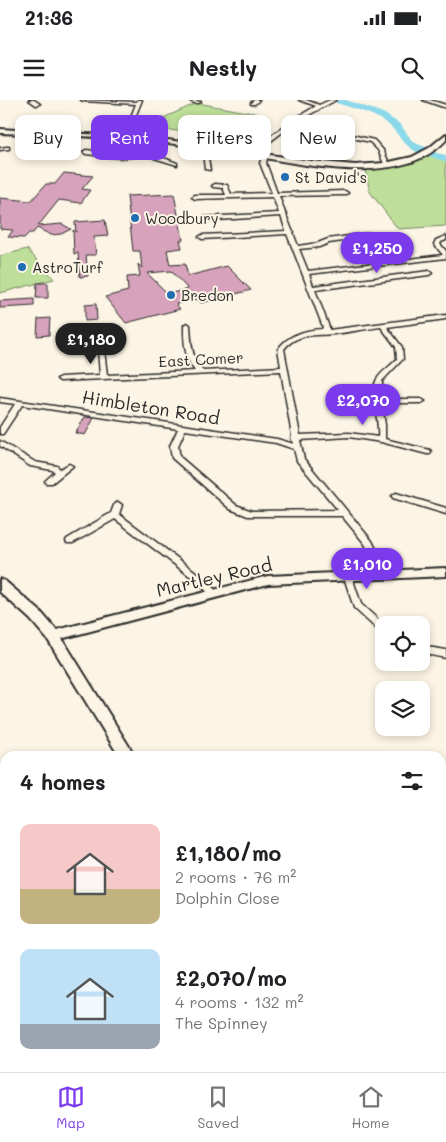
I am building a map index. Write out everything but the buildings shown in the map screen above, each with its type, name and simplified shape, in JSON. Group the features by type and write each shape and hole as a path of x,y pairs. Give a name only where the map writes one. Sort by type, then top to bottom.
{"main road":[{"name":"Martley Road","path":"53,636 268,580 348,578 446,572"},
{"path":"0,584 35,615 53,636 124,751"}],"street":[{"path":"83,100 139,102 134,115"},
{"path":"300,100 319,106"},
{"path":"425,100 446,107"},
{"path":"303,115 332,101"},
{"path":"271,138 281,129"},
{"path":"0,131 91,135"},
{"path":"271,156 351,166 387,165 406,162 423,156 436,147 446,136"},
{"path":"355,137 372,141 380,150 387,165"},
{"path":"0,149 7,148"},
{"path":"86,152 91,152"},
{"path":"163,160 167,162 174,161"},
{"path":"206,160 208,169"},
{"path":"264,160 263,163 326,327 325,331"},
{"path":"215,186 225,186 229,195"},
{"path":"195,197 345,193"},
{"path":"202,219 284,214"},
{"path":"202,238 291,232"},
{"path":"297,248 370,235"},
{"path":"306,273 446,255 438,244 438,241 446,238"},
{"path":"312,288 429,273"},
{"path":"384,576 369,543 300,460 280,354 284,343 297,336 325,331 332,332 383,326 442,317 446,327"},
{"path":"187,325 188,356 195,368 201,373"},
{"path":"382,440 383,421 378,385 380,379 400,359 399,347 383,326"},
{"path":"100,350 104,378"},
{"name":"East Comer","path":"60,379 283,370"},
{"name":"Himbleton Road","path":"0,400 296,442"},
{"path":"379,401 422,400"},
{"path":"0,432 20,403"},
{"path":"182,427 174,446 176,458 234,507 251,514 346,513"},
{"path":"296,442 349,435 382,440 430,453"},
{"path":"0,443 33,464 54,468 60,472"},
{"path":"49,480 69,466"},
{"path":"396,496 407,503 446,511"},
{"path":"69,542 115,515 118,504"},
{"path":"115,515 202,580 213,593"},
{"path":"348,578 357,606 375,623"},
{"path":"430,651 446,654"}],"green space":[{"path":"197,103 259,114 178,115 178,131 168,130 168,116"},
{"path":"433,154 446,159 446,226 398,229 370,192 365,170 414,163"},
{"name":"AstroTurf","path":"27,249 54,279 0,293 0,256"}],"waterway":[{"path":"339,101 370,110 389,120 404,134 409,144 426,151"},
{"path":"433,154 446,159"}],"place":[{"name":"St David's","path":"285,177"},
{"name":"Woodbury","path":"135,218"},
{"name":"AstroTurf","path":"22,267"},
{"name":"Bredon","path":"171,295"}]}
